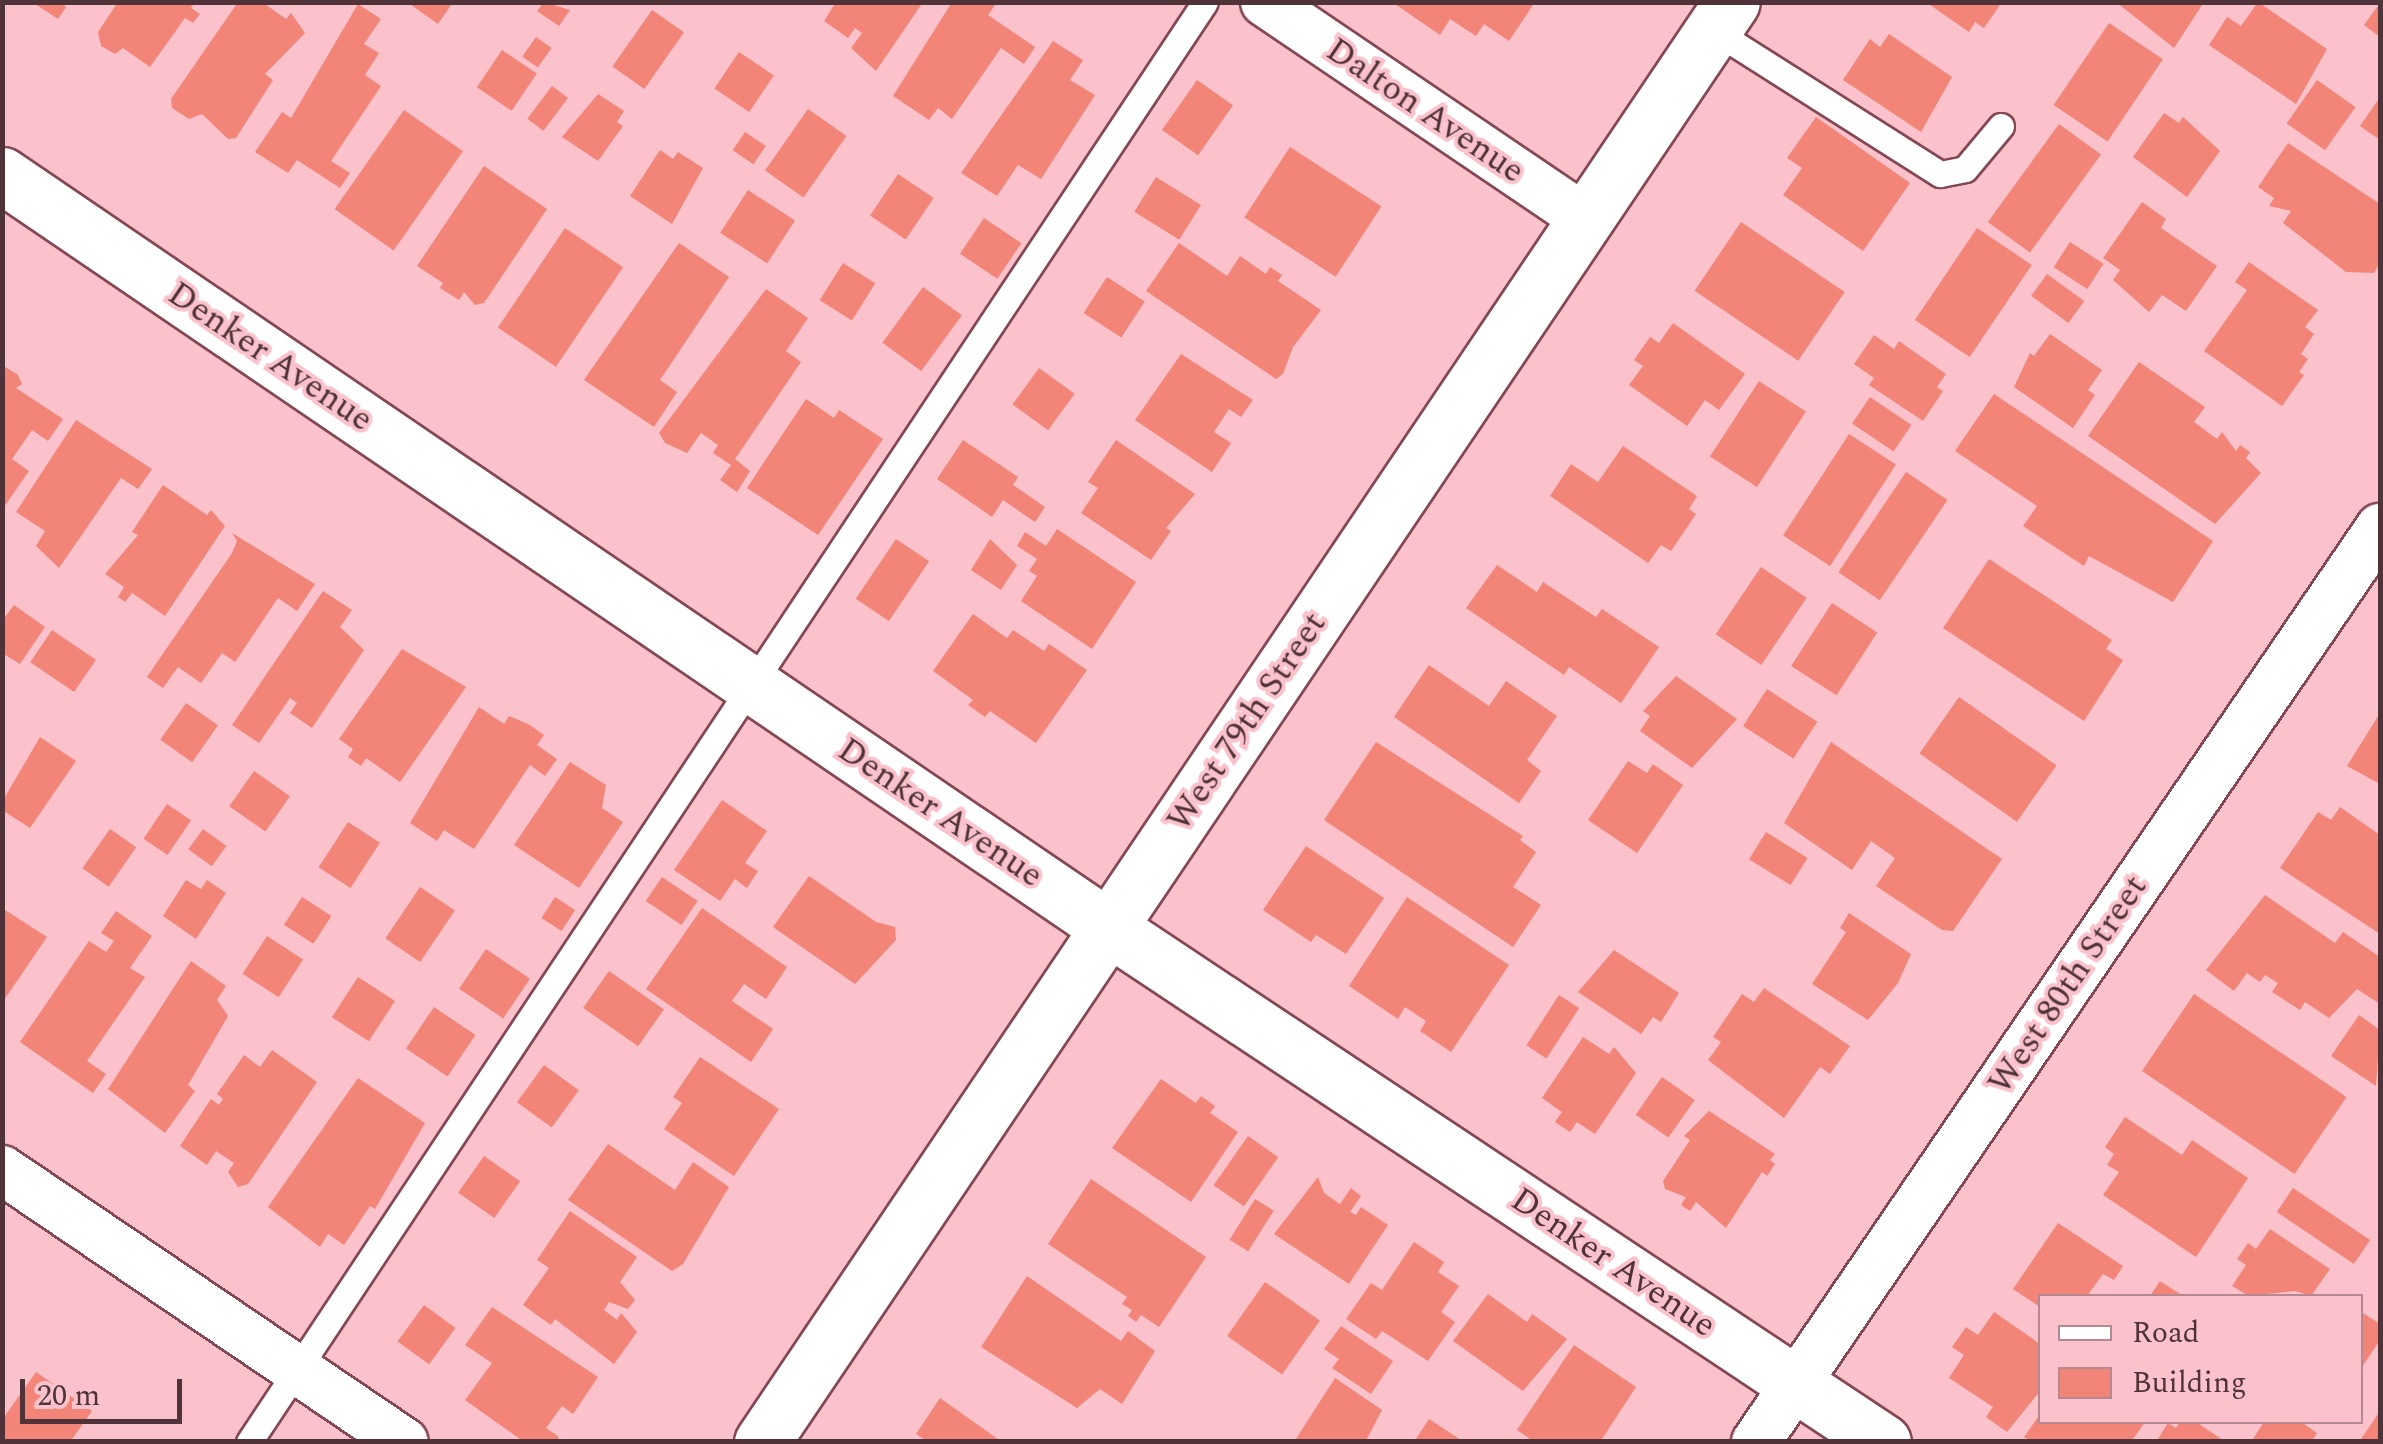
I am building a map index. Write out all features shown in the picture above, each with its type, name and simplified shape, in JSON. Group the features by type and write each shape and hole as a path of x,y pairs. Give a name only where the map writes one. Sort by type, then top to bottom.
{"street":[{"name":"Dalton Avenue","path":"1265,2 1586,220"},
{"name":"West 79th Street","path":"762,1442 1723,16"},
{"name":"Denker Avenue","path":"2,175 1109,928 1883,1442"},
{"name":"West 80th Street","path":"1756,1442 2380,528"},
{"path":"2,1170 404,1442"}],"lane":[{"path":"249,1442 755,687 1205,2"},
{"path":"1723,16 1940,174 1965,168 2001,126"}],"building":[{"path":"32,2 60,2 66,7 58,19"},
{"path":"118,2 195,2 191,8 200,14 193,23 185,18 150,67 123,48 115,54 101,46 98,32"},
{"path":"238,2 262,2 286,19 291,13 305,33 265,74 273,80 236,138 228,139 202,114 189,119 172,108 171,99"},
{"path":"407,2 453,2 438,24"},
{"path":"544,2 570,10 559,26 537,11"},
{"path":"836,2 923,2 876,71 851,48 862,33 855,28 848,38 824,21"},
{"path":"952,2 997,2 988,15 1035,47 1024,64 1001,48 952,119 938,108 929,120 893,96"},
{"path":"1392,2 1535,2 1509,41 1484,24 1476,36 1450,19 1440,35"},
{"path":"1926,2 2002,2 1984,28 1975,22 1969,32"},
{"path":"2116,2 2204,2 2174,48"},
{"path":"2258,2 2327,49 2296,104 2209,45 2227,17 2241,26"},
{"path":"2380,3 2380,37 2364,25"},
{"path":"358,4 381,19 364,44 379,53 365,75 381,86 331,161 350,173 340,188 297,160 288,173 255,152 282,112 291,118"},
{"path":"652,10 684,32 644,89 612,67"},
{"path":"2109,23 2163,59 2108,141 2054,105"},
{"path":"1889,34 1952,77 1921,132 1843,80 1870,39 1880,47"},
{"path":"536,37 552,48 538,68 522,57"},
{"path":"1053,41 1083,60 1070,80 1095,95 1041,179 1018,165 997,196 961,173"},
{"path":"502,50 537,73 512,111 477,87"},
{"path":"739,52 774,75 749,112 714,88"},
{"path":"1197,80 1233,105 1198,155 1162,130"},
{"path":"2317,80 2356,107 2325,150 2287,123"},
{"path":"552,86 568,98 543,131 527,119"},
{"path":"598,94 624,111 617,122 623,126 598,161 562,137"},
{"path":"2380,97 2380,140 2360,126"},
{"path":"808,109 847,136 803,197 765,170"},
{"path":"404,110 463,151 394,250 335,209"},
{"path":"2164,113 2179,123 2183,117 2220,151 2187,197 2133,157"},
{"path":"1816,117 1910,183 1863,251 1783,195 1802,168 1787,158"},
{"path":"2059,124 2101,155 2030,252 1988,222"},
{"path":"745,132 766,146 753,164 733,150"},
{"path":"2288,143 2380,204 2380,263 2374,273 2346,272 2283,223 2291,211 2269,206 2274,198 2258,187"},
{"path":"1290,147 1381,206 1336,277 1244,217"},
{"path":"660,150 673,159 678,152 703,168 672,224 630,196"},
{"path":"484,166 547,209 484,303 475,305 464,292 459,300 440,288 443,283 417,266"},
{"path":"898,174 934,198 906,239 870,215"},
{"path":"1156,177 1201,205 1179,240 1134,212"},
{"path":"748,190 795,220 767,263 720,233"},
{"path":"2142,202 2166,219 2161,228 2217,266 2186,311 2162,295 2149,312 2113,280 2120,270 2103,258"},
{"path":"984,218 1021,243 997,279 960,254"},
{"path":"1741,222 1845,292 1798,361 1695,291"},
{"path":"565,228 623,267 556,367 498,327"},
{"path":"1977,228 2032,265 1970,357 1915,320"},
{"path":"2070,242 2104,264 2087,289 2054,267"},
{"path":"679,243 729,277 660,380 677,392 654,427 584,380"},
{"path":"1179,243 1227,276 1240,256 1266,274 1270,267 1282,275 1278,281 1321,310 1293,347 1283,374 1276,379 1146,291"},
{"path":"2249,262 2318,310 2305,327 2314,334 2301,354 2308,359 2299,372 2304,375 2282,406 2204,351 2247,290 2235,282"},
{"path":"843,263 875,283 852,320 820,300"},
{"path":"2047,274 2084,301 2068,323 2031,296"},
{"path":"1107,277 1145,302 1121,338 1084,313"},
{"path":"923,287 962,315 921,371 882,343"},
{"path":"766,289 808,318 786,351 801,362 735,459 750,471 737,492 720,480 731,465 713,453 718,445 701,433 687,453 665,443 659,433"},
{"path":"1673,323 1745,374 1719,410 1705,400 1687,426 1629,385 1643,366 1634,360 1650,337 1659,343"},
{"path":"2050,334 2102,370 2088,390 2095,395 2073,428 2014,387 2030,353 2034,356"},
{"path":"1874,335 1894,349 1899,341 1946,374 1937,387 1943,391 1923,421 1869,385 1874,378 1854,364"},
{"path":"1181,354 1253,400 1241,417 1229,409 1214,432 1231,443 1212,472 1135,420"},
{"path":"2139,362 2205,407 2194,422 2217,439 2222,432 2236,451 2240,445 2250,452 2246,458 2261,473 2215,524 2088,436"},
{"path":"2,365 18,375 22,384 16,388 63,419 48,441 32,430 12,459 29,471 2,510"},
{"path":"1039,368 1075,394 1048,430 1013,404"},
{"path":"1759,381 1806,411 1757,487 1710,456"},
{"path":"1994,394 2213,541 2173,602 2089,556 2084,566 2023,526 2037,506 1955,451"},
{"path":"1870,397 1911,425 1894,451 1852,424"},
{"path":"806,399 834,418 839,410 883,439 818,535 747,488"},
{"path":"76,420 152,469 138,489 121,478 59,568 36,546 45,531 16,512"},
{"path":"1849,434 1896,464 1830,566 1783,535"},
{"path":"963,440 1018,477 1013,485 1045,507 1035,522 1003,500 992,517 937,479"},
{"path":"1116,440 1195,494 1166,528 1171,531 1151,560 1081,513 1098,488 1088,482"},
{"path":"1623,446 1697,496 1689,509 1696,514 1671,551 1661,545 1648,563 1550,496 1571,464 1598,482"},
{"path":"1906,472 1947,500 1880,600 1838,572"},
{"path":"163,485 207,515 211,510 225,526 165,616 132,593 125,602 118,597 124,587 105,574 138,535 132,532"},
{"path":"1057,529 1136,582 1092,649 1021,601 1037,576 1029,571 1037,559 1017,546 1025,532 1046,546"},
{"path":"232,533 315,584 297,611 278,598 235,662 222,653 201,683 178,667 163,688 147,677 232,553 237,541"},
{"path":"896,539 929,561 889,621 856,599"},
{"path":"990,539 1017,565 1001,590 971,570"},
{"path":"1989,559 2112,640 2106,649 2123,660 2084,721 1943,628"},
{"path":"1497,565 1537,592 1543,582 1596,617 1602,609 1659,647 1621,703 1569,667 1564,675 1466,608"},
{"path":"1761,567 1807,598 1761,665 1716,634"},
{"path":"323,591 352,610 340,627 364,650 312,728 290,713 297,703 290,698 259,743 232,725"},
{"path":"1832,603 1877,632 1836,695 1791,666"},
{"path":"14,605 45,627 20,664 2,653 2,621"},
{"path":"973,614 1007,638 1013,630 1044,651 1049,644 1087,670 1036,743 990,711 985,717 968,705 973,700 933,671"},
{"path":"52,630 96,660 74,692 30,662"},
{"path":"402,649 466,687 400,782 366,758 361,766 348,757 353,749 339,739"},
{"path":"1429,665 1489,706 1506,681 1557,716 1527,760 1541,771 1519,803 1394,717"},
{"path":"1676,676 1737,719 1692,768 1640,731 1650,716 1643,711"},
{"path":"1767,689 1817,722 1793,759 1743,726"},
{"path":"1959,697 2056,765 2017,822 1919,754"},
{"path":"186,703 218,725 192,762 160,740"},
{"path":"479,707 504,724 509,716 528,724 544,735 537,745 557,759 545,776 530,765 474,849 444,830 437,841 410,823"},
{"path":"2380,713 2380,784 2347,766"},
{"path":"40,737 76,761 30,828 2,810 2,802"},
{"path":"1376,742 1523,836 1520,840 1536,852 1513,887 1541,905 1513,947 1324,820"},
{"path":"1831,742 2002,859 1953,931 1942,930 1876,886 1895,858 1871,841 1852,870 1784,823"},
{"path":"1628,761 1647,773 1653,764 1683,785 1637,853 1588,820"},
{"path":"570,762 606,785 602,808 623,822 579,888 514,845"},
{"path":"254,771 290,796 265,831 229,806"},
{"path":"722,800 767,831 745,863 758,871 747,888 735,879 720,901 674,870"},
{"path":"167,804 191,820 168,855 144,839"},
{"path":"2340,807 2380,835 2380,934 2280,868 2318,812 2331,820"},
{"path":"348,822 380,843 350,888 319,867"},
{"path":"110,829 136,847 109,887 82,868"},
{"path":"203,829 226,846 212,866 188,849"},
{"path":"1766,832 1808,858 1791,885 1749,859"},
{"path":"1306,846 1384,898 1346,954 1316,935 1311,942 1263,910"},
{"path":"809,876 876,922 895,927 896,940 855,984 773,927"},
{"path":"662,877 698,901 681,925 646,901"},
{"path":"186,880 201,889 207,880 226,893 196,939 163,916"},
{"path":"420,887 455,910 420,962 385,938"},
{"path":"2265,895 2335,943 2343,932 2380,957 2380,1004 2357,989 2329,1018 2305,1002 2300,1010 2272,992 2278,983 2265,975 2260,982 2247,973 2234,991 2206,970"},
{"path":"302,897 331,916 313,944 284,925"},
{"path":"555,897 575,910 562,931 541,918"},
{"path":"1407,897 1509,965 1451,1052 1420,1031 1426,1021 1405,1007 1398,1019 1349,986"},
{"path":"2,908 47,937 2,1003"},
{"path":"702,908 787,967 766,999 744,984 732,1001 773,1029 751,1062 646,989"},
{"path":"116,911 152,936 130,968 145,977 87,1061 106,1074 93,1093 20,1042 89,941 106,952 114,941 101,933"},
{"path":"1849,913 1911,954 1898,983 1868,1020 1812,984 1846,932 1840,928"},
{"path":"267,936 303,959 279,997 242,974"},
{"path":"486,949 530,979 503,1018 459,989"},
{"path":"1614,950 1679,993 1661,1022 1653,1017 1641,1034 1578,992"},
{"path":"191,961 226,986 217,1000 228,1016 188,1085 195,1091 165,1133 108,1089"},
{"path":"609,971 664,1009 638,1046 583,1008"},
{"path":"358,977 395,1001 369,1041 332,1017"},
{"path":"1764,988 1850,1046 1830,1074 1820,1067 1784,1118 1708,1060 1721,1042 1713,1037 1742,994 1754,1002"},
{"path":"2194,994 2347,1097 2295,1174 2142,1071"},
{"path":"1559,995 1579,1008 1546,1058 1526,1045"},
{"path":"434,1007 475,1035 447,1076 406,1048"},
{"path":"2359,1015 2380,1030 2376,1086 2331,1056"},
{"path":"1583,1037 1609,1054 1614,1047 1636,1073 1595,1134 1577,1122 1570,1132 1555,1122 1562,1112 1542,1098"},
{"path":"272,1050 317,1082 248,1184 238,1187 228,1172 234,1163 216,1151 207,1165 180,1146 211,1099 219,1105 223,1099 217,1094 244,1055 260,1067"},
{"path":"700,1057 779,1109 734,1176 664,1129 682,1103 673,1097"},
{"path":"544,1065 579,1090 552,1127 517,1102"},
{"path":"1662,1077 1695,1100 1668,1138 1636,1115"},
{"path":"358,1078 425,1123 375,1209 370,1206 344,1245 328,1234 320,1247 268,1207"},
{"path":"1161,1079 1196,1103 1201,1096 1215,1106 1210,1113 1238,1132 1191,1202 1112,1148"},
{"path":"1709,1111 1775,1154 1770,1160 1775,1164 1767,1176 1762,1172 1726,1228 1696,1202 1690,1211 1681,1205 1686,1197 1665,1189 1663,1181 1690,1140 1684,1136"},
{"path":"2125,1117 2182,1155 2192,1140 2248,1178 2196,1257 2103,1195 2119,1172 2107,1165 2114,1154 2105,1147"},
{"path":"1248,1136 1278,1157 1244,1206 1214,1185"},
{"path":"608,1144 675,1190 693,1162 729,1187 683,1264 672,1271 568,1200"},
{"path":"484,1156 520,1181 494,1218 458,1193"},
{"path":"1318,1177 1324,1193 1340,1204 1351,1188 1361,1196 1350,1212 1356,1215 1361,1207 1388,1225 1349,1284 1274,1234"},
{"path":"1091,1179 1206,1257 1159,1327 1141,1315 1136,1322 1128,1316 1132,1310 1122,1304 1127,1297 1048,1244"},
{"path":"2293,1188 2370,1240 2354,1264 2277,1212"},
{"path":"1255,1199 1274,1211 1248,1251 1230,1240"},
{"path":"570,1211 637,1257 620,1282 635,1300 628,1309 609,1302 604,1310 617,1320 621,1313 637,1332 614,1364 555,1319 551,1325 523,1305 549,1268 537,1260"},
{"path":"2058,1223 2123,1266 2114,1280 2103,1274 2088,1294 2038,1294 2038,1306 2013,1289"},
{"path":"2270,1229 2330,1269 2312,1294 2246,1294 2232,1286 2246,1265 2237,1259 2248,1243 2256,1249"},
{"path":"1414,1242 1444,1262 1438,1272 1459,1286 1441,1312 1455,1322 1428,1361 1382,1331 1376,1339 1346,1319 1371,1283 1382,1290"},
{"path":"1027,1276 1121,1341 1128,1331 1155,1351 1122,1404 1100,1389 1077,1408 981,1347"},
{"path":"2160,1281 2180,1294 2151,1294"},
{"path":"1265,1282 1320,1320 1282,1374 1227,1336"},
{"path":"1488,1294 1527,1322 1532,1314 1567,1339 1523,1391 1453,1341"},
{"path":"424,1305 456,1328 429,1364 398,1341"},
{"path":"492,1307 598,1377 573,1414 562,1406 546,1428 559,1437 556,1442 524,1442 465,1400 492,1363 465,1345"},
{"path":"1994,1312 2038,1343 2038,1393 2007,1432 1986,1417 1993,1407 1949,1378 1964,1355 1952,1347 1966,1327 1978,1335"},
{"path":"2363,1313 2380,1324 2380,1340 2363,1366"},
{"path":"1341,1326 1393,1361 1371,1394 1332,1368 1339,1359 1324,1349"},
{"path":"1574,1345 1636,1387 1600,1442 1534,1442 1517,1430"},
{"path":"36,1372 92,1411 70,1442 2,1442 2,1420"},
{"path":"1335,1378 1382,1410 1365,1442 1294,1442"},
{"path":"940,1398 1002,1442 928,1442 916,1434"},
{"path":"2380,1411 2380,1442 2359,1442"},
{"path":"2038,1417 2038,1424 2144,1424 2131,1442 2031,1442 2024,1437"},
{"path":"1429,1419 1464,1442 1414,1442"},
{"path":"2167,1424 2176,1428 2179,1424 2199,1424 2226,1442 2156,1442"},
{"path":"2263,1424 2304,1424 2317,1433 2311,1442 2251,1442"}]}
